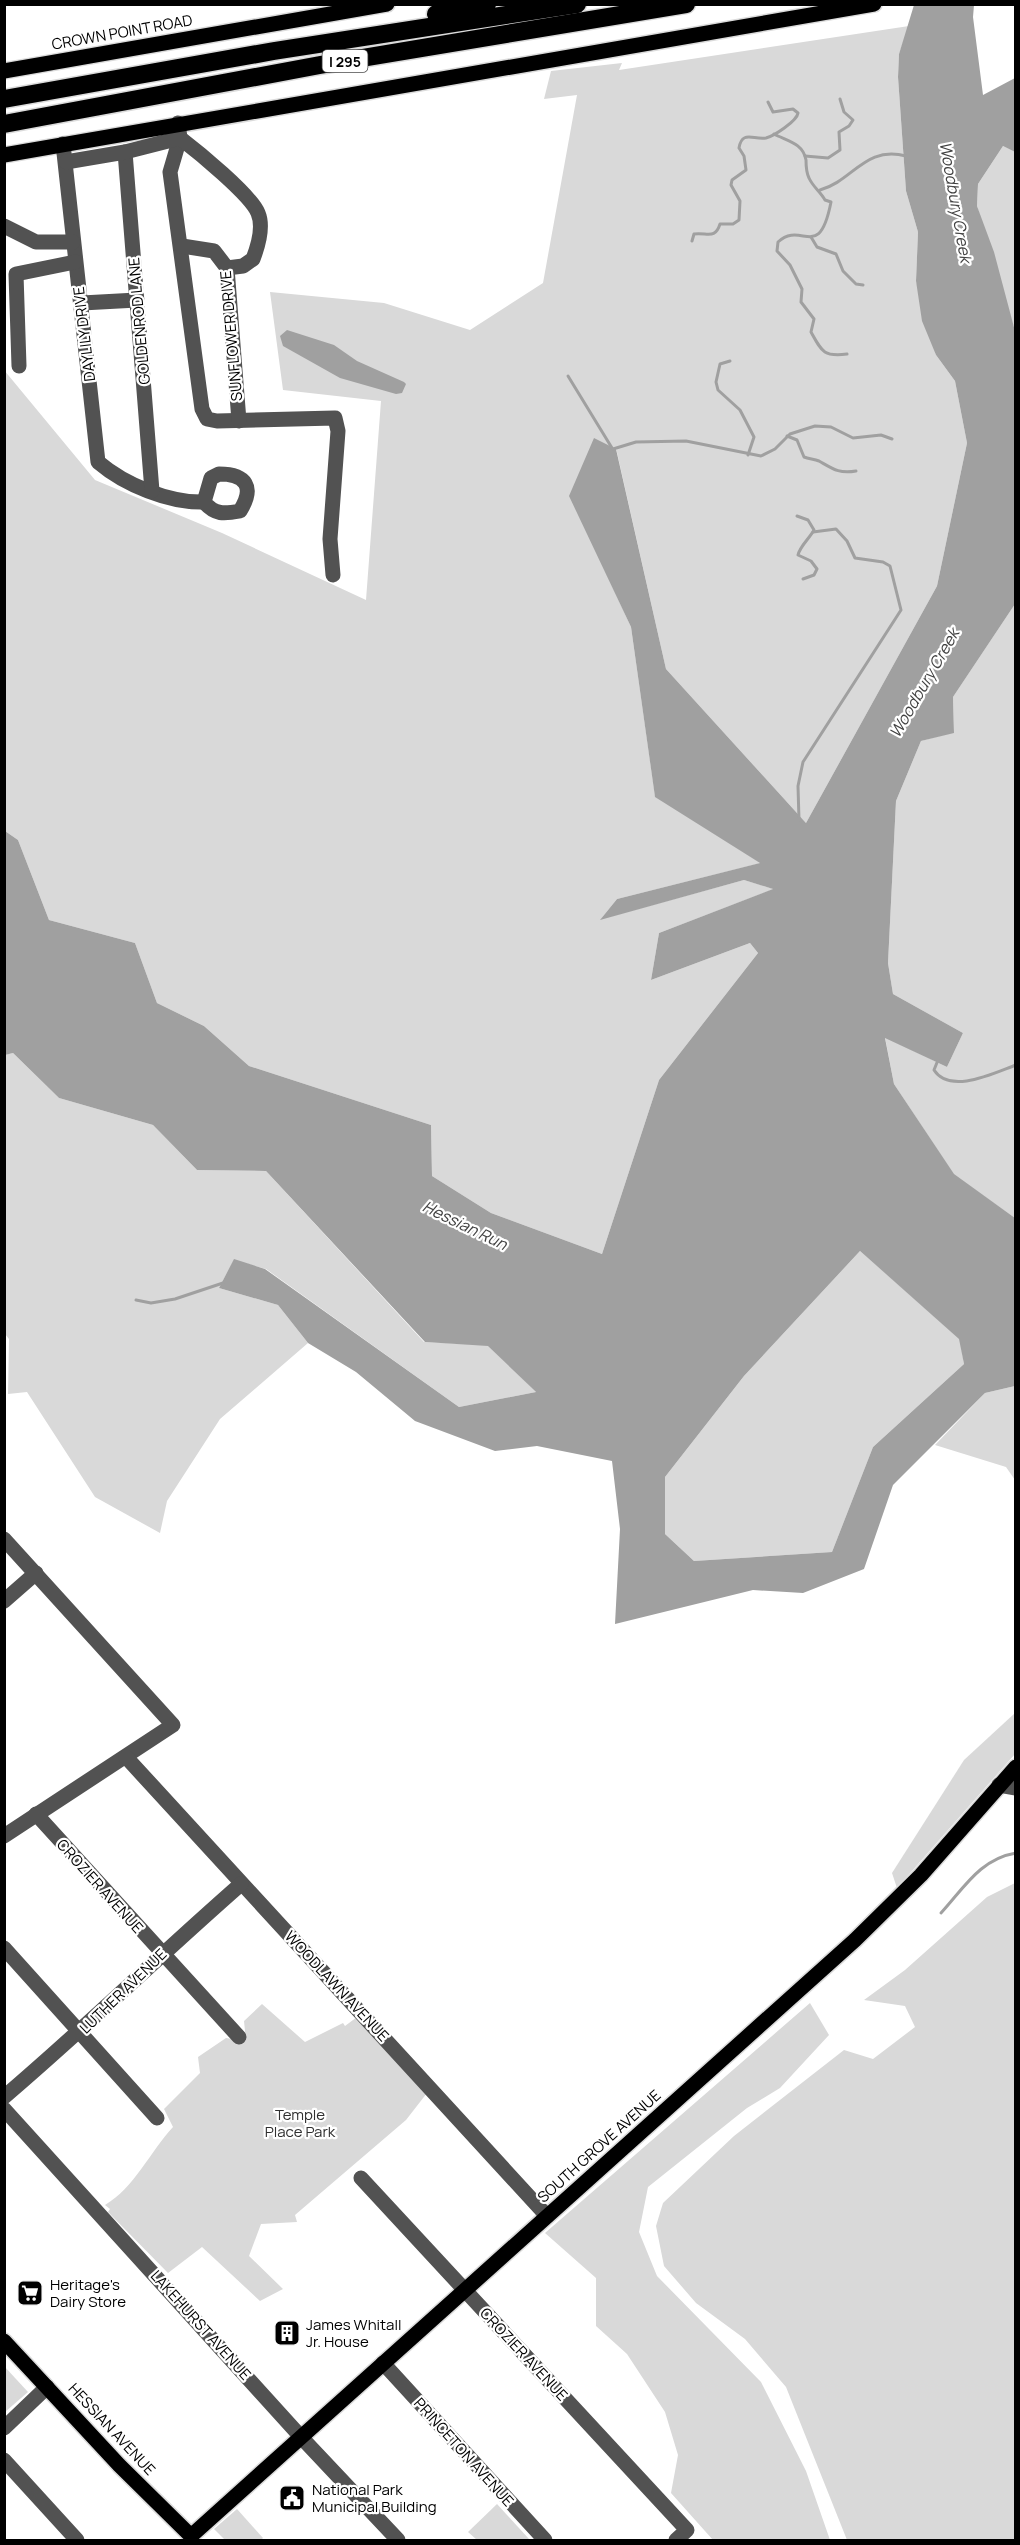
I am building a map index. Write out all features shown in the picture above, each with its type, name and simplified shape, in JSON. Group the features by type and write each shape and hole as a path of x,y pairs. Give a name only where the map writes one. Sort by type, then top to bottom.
{"highway":[{"path":"307,46 329,34 488,4"},
{"name":"I 295","path":"4,99 307,46 577,4"},
{"name":"I 295","path":"4,124 320,65 686,4"}],"main road":[{"name":"CROWN POINT ROAD","path":"4,71 387,4"},
{"path":"4,154 63,144 179,131 874,4"},
{"name":"SOUTH GROVE AVENUE","path":"191,2539 383,2363 855,1940 921,1875 1016,1767"},
{"name":"HESSIAN AVENUE","path":"4,2341 191,2539"}],"street":[{"path":"66,162 125,152 179,131 258,212 260,228 253,259 243,266 227,268"},
{"name":"SUNFLOWER DRIVE","path":"179,131 170,172 182,246 201,409 207,418 238,421 334,418 338,431 330,539 333,575"},
{"name":"DAYLILY DRIVE","path":"63,144 98,462 114,476 152,491 192,502 204,502"},
{"name":"GOLDENROD LANE","path":"125,152 152,491"},
{"path":"4,226 36,242 73,242"},
{"name":"SUNFLOWER DRIVE","path":"182,246 214,251 227,268 238,421"},
{"path":"19,366 16,274 75,262"},
{"path":"82,303 137,300"},
{"path":"4,1539 173,1725 4,1836"},
{"path":"4,1601 36,1573"},
{"name":"WOODLAWN AVENUE","path":"126,1757 547,2216"},
{"path":"999,1785 1016,1788"},
{"name":"CROZIER AVENUE","path":"36,1814 161,1954 239,2037"},
{"name":"LUTHER AVENUE","path":"4,2097 241,1884"},
{"path":"4,1948 157,2118"},
{"name":"LAKEHURST AVENUE","path":"4,2109 398,2541"},
{"name":"CROZIER AVENUE","path":"361,2178 466,2290 682,2536"},
{"name":"PRINCETON AVENUE","path":"383,2363 545,2541"},
{"path":"4,2428 47,2387"},
{"path":"4,2460 77,2541"}],"green space":[{"path":"909,26 899,54 898,77 906,191 918,232 916,281 936,355 955,381 967,443 937,586 806,823 666,669 616,448 570,495 631,627 655,796 761,863 617,899 601,919 744,880 774,889 659,933 651,980 750,943 758,953 659,1080 602,1254 491,1213 432,1176 431,1125 249,1066 204,1026 157,1003 135,943 49,920 18,840 5,831 4,370 95,480 222,533 366,600 381,401 283,390 270,292 384,303 470,330 543,283 577,95 544,99 551,71 622,63 619,70"},
{"path":"1003,146 1015,152 1015,331 977,206 978,184"},
{"path":"1015,604 1015,1218 954,1175 894,1084 885,1037 947,1067 963,1033 893,994 888,963 896,801 921,741 954,732 953,697"},
{"path":"13,1053 59,1098 153,1125 197,1170 266,1171 424,1342 488,1345 536,1392 459,1407 266,1269 234,1260 219,1288 278,1305 308,1343 220,1419 167,1501 160,1533 95,1497 27,1392 8,1394 9,1339 5,1334 4,1055"},
{"path":"860,1251 960,1339 964,1364 873,1447 832,1552 694,1561 665,1534 665,1477 744,1376"},
{"path":"1015,1386 1015,1480 1006,1467 935,1445 985,1393"},
{"path":"1015,1713 1015,1754 897,1888 892,1873 964,1760"},
{"path":"1015,1883 1015,2540 847,2540 786,2387 745,2339 696,2303 664,2266 656,2226 663,2203 734,2136 844,2050 873,2059 915,2027 905,2006 864,2000 905,1970 987,1897"},
{"path":"810,2003 829,2035 780,2088 747,2108 648,2187 639,2232 657,2276 761,2382 806,2471 830,2540 713,2540 671,2493 678,2455 665,2412 627,2354 596,2326 596,2278 545,2233"},
{"name":"Temple Place Park","path":"262,2004 305,2042 343,2023 345,2026 357,2017 427,2093 406,2120 295,2215 297,2222 261,2224 249,2256 283,2289 260,2301 202,2247 168,2273 108,2212 110,2209 105,2205 125,2189 173,2127 164,2109 200,2073 198,2057 226,2038 246,2041 244,2021"},
{"path":"4,2366 28,2392 5,2412 4,2412"},
{"path":"497,2504 529,2539 477,2540 468,2532"},
{"path":"237,2509 263,2538 261,2540 225,2540 214,2529"}],"water":[{"path":"914,5 974,5 973,17 983,95 1015,78 1015,152 1003,146 978,184 977,206 994,252 1015,331 1015,604 953,697 954,733 921,741 896,801 888,963 893,994 963,1033 947,1067 885,1038 894,1084 954,1174 1015,1218 1015,1386 985,1393 893,1485 864,1569 803,1593 753,1590 615,1624 620,1529 612,1461 537,1446 495,1451 415,1421 356,1372 308,1343 278,1305 219,1288 234,1259 265,1269 459,1407 536,1392 488,1346 425,1342 266,1171 197,1170 153,1125 59,1098 13,1053 5,1055 5,831 18,840 49,920 135,943 157,1003 204,1026 249,1066 431,1125 432,1176 491,1213 602,1254 659,1080 758,953 750,943 651,980 659,933 773,889 744,880 600,920 617,899 760,863 655,797 631,627 569,496 594,438 616,449 666,669 806,823 937,586 967,443 955,381 936,355 922,321 916,281 918,232 906,191 898,77 899,54","holes":["860,1251 959,1339 964,1364 873,1447 832,1552 694,1561 665,1534 665,1477 744,1376"]},
{"path":"287,330 334,345 357,361 404,382 406,384 402,393 396,394 340,378 283,346 280,336"}],"waterway":[{"path":"805,156 828,158 840,150 839,132 849,126 853,120 844,112 840,99"},
{"path":"692,241 694,234 713,234 720,224 733,224 739,220 740,201 731,185 732,180 746,170 744,156 739,148 740,142 745,137 770,137 785,128 797,116 798,113 793,109 773,112 768,102"},
{"path":"774,134 794,143 802,150 808,176 825,200 831,202 821,231 809,237 787,236 778,242 777,251 790,265 802,289 801,302 814,319 811,332 821,349 833,355 847,354"},
{"path":"820,190 831,186 880,155 906,156"},
{"path":"811,237 817,247 836,254 843,271 856,284 863,285"},
{"path":"730,361 720,364 716,382 718,390 740,410 754,437 748,455"},
{"path":"568,376 612,448"},
{"path":"613,449 636,442 686,441 761,456 775,449 790,434 815,426 831,427 853,438 881,435 892,439"},
{"path":"787,436 797,440 804,457 841,471 856,471"},
{"path":"797,516 808,520 814,530 798,555 811,561 817,569 814,575 803,579"},
{"path":"799,820 798,786 803,762 901,610 890,566 883,562 855,558 847,541 836,529 813,532"},
{"path":"938,1060 934,1070 941,1077 961,1082 985,1077 1016,1065"},
{"path":"136,1300 151,1303 175,1299 223,1283"},
{"path":"941,1913 983,1868 992,1861 1016,1853"}],"place":[{"name":"Heritage's Dairy Store","path":"30,2293"},
{"name":"James Whitall Jr. House","path":"287,2333"},
{"name":"National Park Municipal Building","path":"292,2498"}],"water label":[{"name":"Woodbury Creek","path":"956,202"},
{"name":"Woodbury Creek","path":"924,683"},
{"name":"Hessian Run","path":"465,1225"}]}
